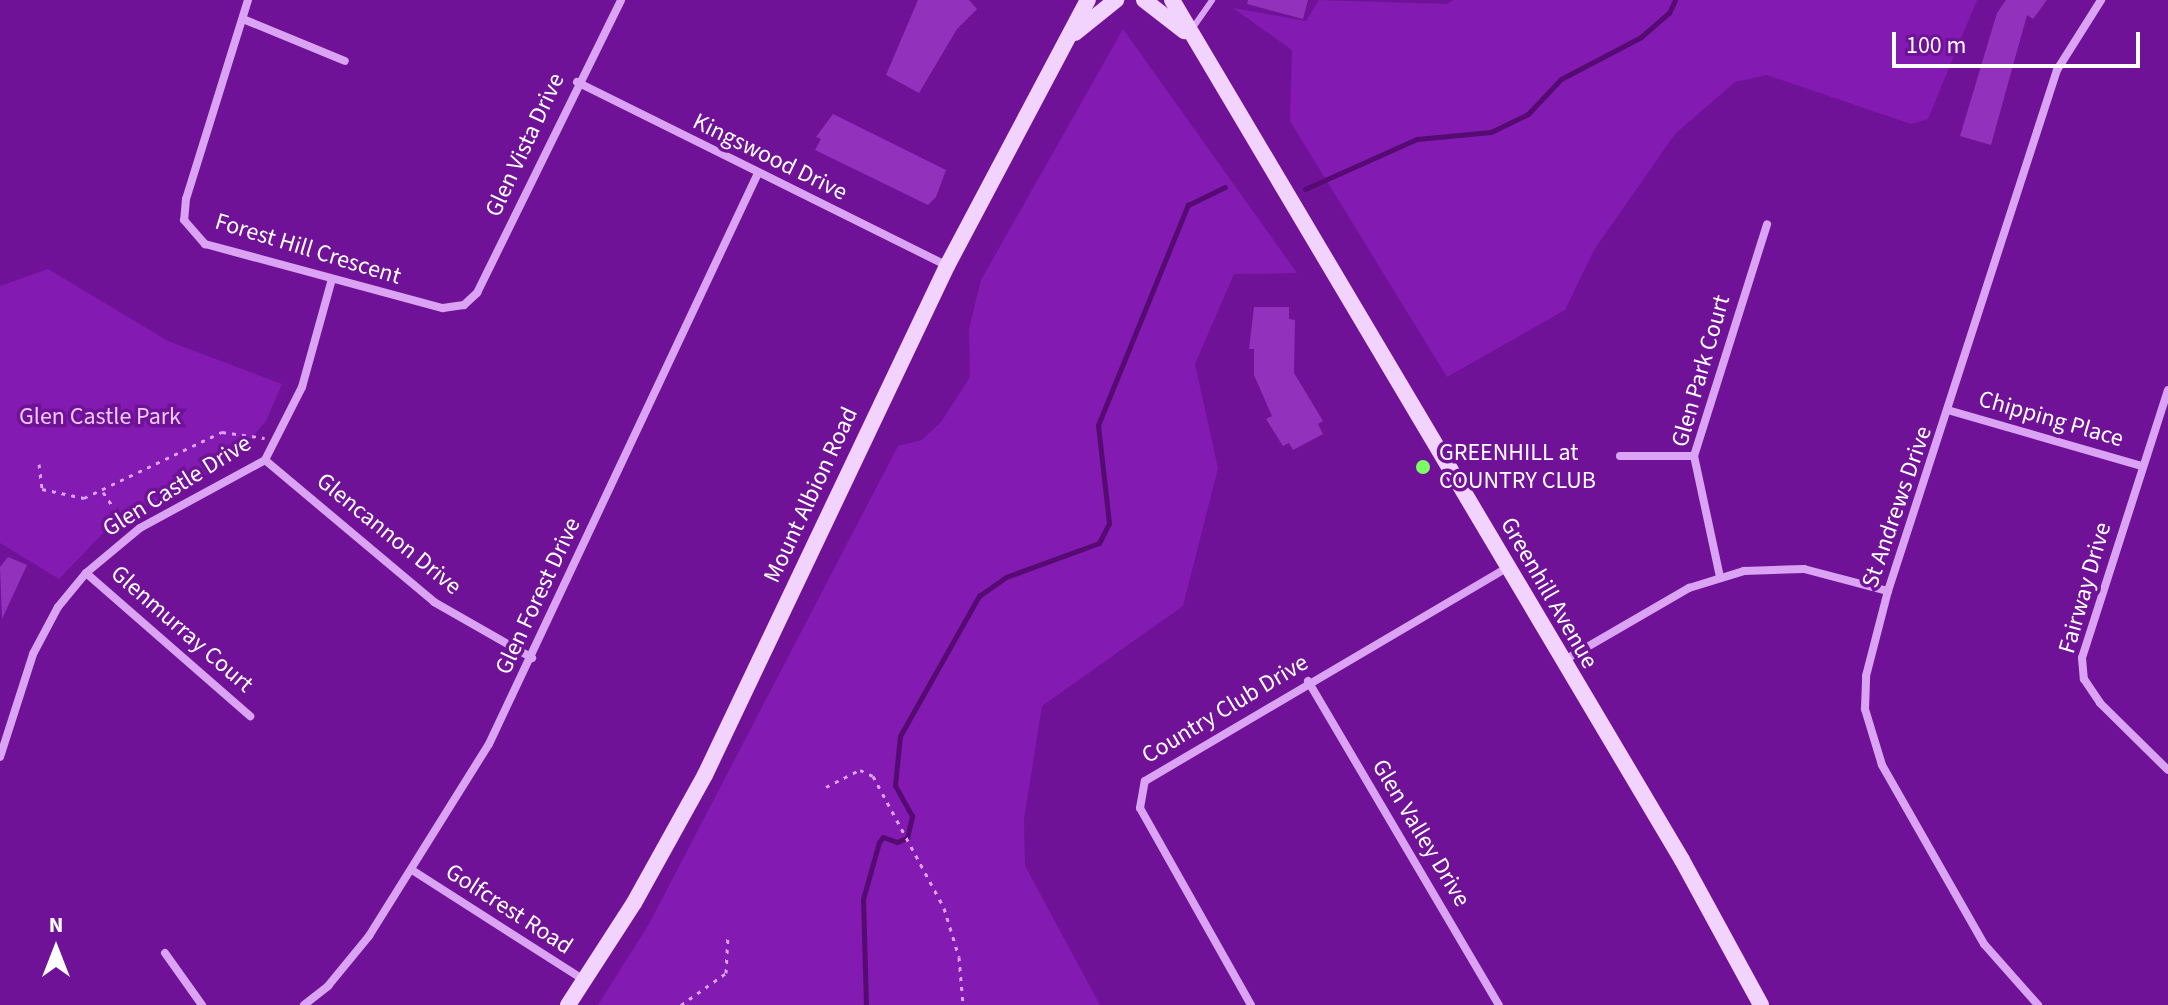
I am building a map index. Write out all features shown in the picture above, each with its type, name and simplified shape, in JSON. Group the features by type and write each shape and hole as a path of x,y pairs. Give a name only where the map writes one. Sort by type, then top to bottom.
{"street":[{"name":"Forest Hill Crescent","path":"248,0 186,199 184,220 205,244 443,308 464,305"},
{"name":"Glen Vista Drive","path":"464,305 477,293 577,82 621,0"},
{"name":"Mount Albion Road","path":"568,1005 705,775 947,266 1088,0"},
{"path":"1067,39 1116,0"},
{"path":"1144,0 1192,36"},
{"name":"Greenhill Avenue","path":"1172,0 1402,384 1505,569 1682,860 1761,1005"},
{"name":"St Andrews Drive","path":"2038,1005 1984,944 1870,737 1866,676 1888,591 1951,411 2057,70 2070,42 2101,0"},
{"path":"243,19 345,61"},
{"name":"Kingswood Drive","path":"577,82 947,266"},
{"name":"Glen Forest Drive","path":"304,1005 328,986 369,936 489,744 758,173"},
{"name":"Glen Park Court","path":"1720,577 1694,456 1767,224"},
{"name":"Glen Castle Drive","path":"0,757 33,654 58,607 86,573 131,535 265,460 302,387 332,279"},
{"name":"Fairway Drive","path":"2168,390 2141,466 2082,658 2084,679 2168,770"},
{"name":"Chipping Place","path":"1951,411 2141,466"},
{"path":"1620,456 1694,456"},
{"name":"Glencannon Drive","path":"265,460 434,602 532,658"},
{"path":"1561,662 1689,588 1720,577 1772,567 1804,569 1888,591"},
{"name":"Country Club Drive","path":"1251,1005 1144,818 1140,791 1153,773 1505,569"},
{"name":"Glenmurray Court","path":"86,573 250,716"},
{"name":"Glen Valley Drive","path":"1308,681 1499,1005"},
{"name":"Golfcrest Road","path":"412,870 584,981"},
{"path":"165,953 202,1005"}],"lane":[{"path":"1192,36 1212,0"}],"path":[{"path":"39,464 37,479 46,492 73,499 103,492 222,432 247,432 275,441"},
{"path":"103,492 131,535"},
{"path":"826,787 860,770 867,771 880,787 944,908 959,957 963,1005"},
{"path":"681,1005 726,973 728,934"}],"green space":[{"path":"1319,0 1447,4 1454,0 1977,0 1928,119 1911,124 1767,75 1735,82 1675,134 1594,250 1565,310 1447,377 1290,121 1292,50 1233,8 1306,21"},
{"path":"1123,29 1297,273 1234,274 1195,364 1218,468 1183,606 1042,706 1024,819 1025,866 1100,1005 598,1005 649,924 898,446 922,440 941,422 970,377 969,329 981,280"},
{"name":"Glen Castle Park","path":"48,269 168,341 282,384 266,421 230,463 112,524 59,579 0,543 0,286"}],"building":[{"path":"918,0 969,0 977,9 957,29 919,93 886,75"},
{"path":"1248,0 1308,0 1303,19 1247,4"},
{"path":"2006,0 2047,0 2033,19 2027,15 1991,145 1960,136 1997,13"},
{"path":"833,114 946,170 936,197 928,205 815,150 821,139 816,137"},
{"path":"1254,307 1289,307 1289,319 1295,320 1294,373 1323,421 1318,424 1323,434 1293,450 1289,443 1283,446 1266,419 1272,416 1254,375 1254,349 1249,349"},
{"path":"8,557 27,565 2,619 0,567"}],"waterway":[{"path":"1305,189 1417,139 1491,132 1528,114 1561,79 1641,37 1669,13 1675,0"},
{"path":"866,1005 863,899 879,842 883,837 897,842 907,838 912,816 895,785 900,736 979,596 1006,577 1099,543 1109,523 1098,425 1188,205 1225,187"}],"place":[{"name":"GREENHILL at COUNTRY CLUB","path":"1423,467"}]}
